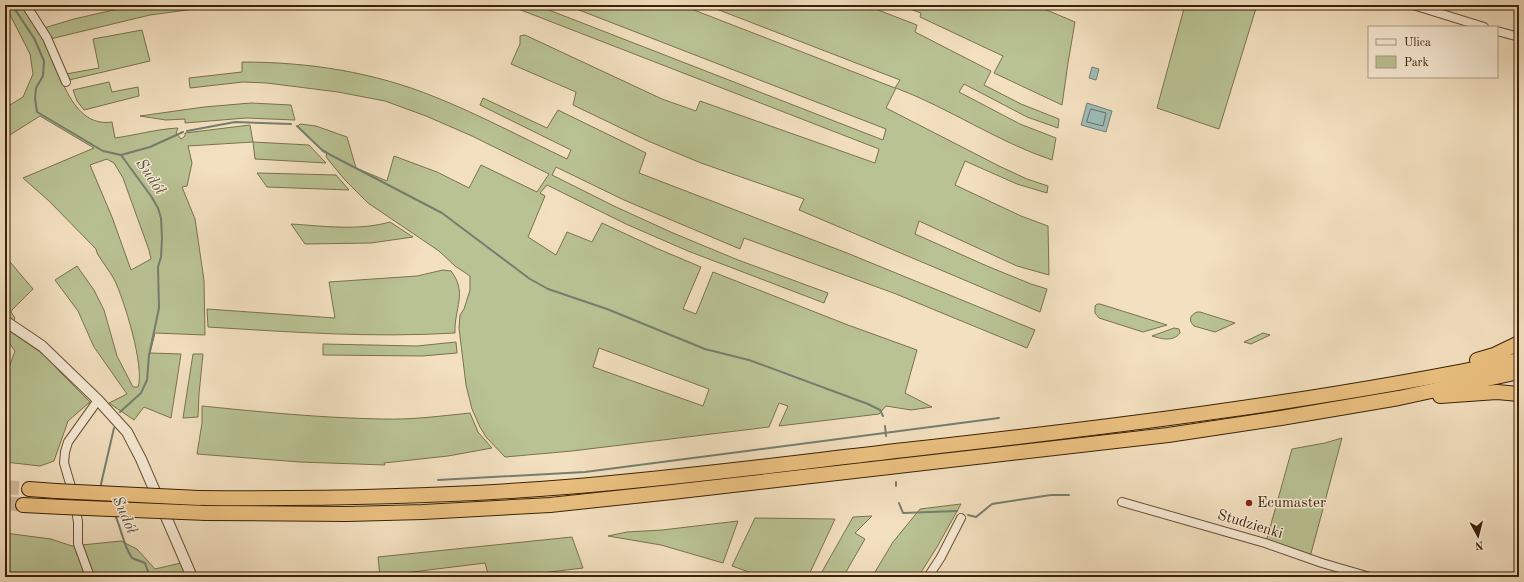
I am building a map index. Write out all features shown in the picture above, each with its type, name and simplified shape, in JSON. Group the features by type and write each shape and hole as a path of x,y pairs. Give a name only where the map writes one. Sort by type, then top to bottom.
{"highway":[{"path":"1401,383 1494,355 1519,343"},
{"path":"29,489 199,498 265,499 420,496 507,491 647,479 1120,425 1263,405 1401,383 1519,360"},
{"path":"23,504 206,513 347,514 491,509 576,502 1160,436 1281,418 1399,398 1519,372"},
{"path":"1399,398 1497,392 1519,394"}],"street":[{"path":"26,5 47,38 66,82"},
{"path":"1413,5 1481,26"},
{"path":"1498,31 1519,37"},
{"path":"5,321 42,346 98,400 127,432 135,445 192,577"},
{"path":"90,577 78,544 78,522 74,497 64,463 68,442 98,400"},
{"name":"Studzienki","path":"1122,502 1266,543 1322,563 1370,577"},
{"path":"928,577 941,557 961,518"}],"green space":[{"path":"5,5 21,5 40,29 58,73 74,103 84,114 97,121 112,122 115,138 178,128 176,133 181,139 185,136 185,133 250,125 253,142 188,146 192,163 187,186 182,187 195,219 204,280 205,335 155,333 150,353 181,354 171,418 144,407 134,420 109,403 127,394 94,347 78,311 55,280 77,266 94,290 104,310 117,356 133,387 138,387 139,364 136,349 128,317 114,279 97,253 96,249 49,201 23,178 94,148 40,116 5,138 5,108 23,97 33,74 30,54","holes":["107,159 114,163 123,178 151,259 131,270 112,217 90,165"]},
{"path":"135,5 224,5 150,15 50,39 44,28 74,19"},
{"path":"508,5 536,5 883,140 886,129 566,5 681,5 895,88 900,80 706,5 865,5 917,25 915,32 991,71 984,85 1021,104 1059,119 1058,128 1027,117 964,84 959,92 1020,124 1056,138 1052,160 1012,144 935,105 896,88 886,108 999,166 1027,179 1048,186 1047,193 1017,184 965,161 955,185 1021,216 1048,226 1049,275 1017,266 919,221 915,234 987,266 1047,289 1040,312 799,210 804,199 701,163 648,141 573,105 576,92 511,64 520,44 520,36 525,35 662,99 696,111 700,101 875,163 879,149"},
{"path":"899,5 1035,5 1075,22 1062,105 994,73 1003,56 920,17 921,13"},
{"path":"1185,5 1257,5 1219,129 1157,108"},
{"path":"142,30 150,61 69,80 66,74 99,68 93,39"},
{"path":"242,62 267,62 316,66 388,81 412,88 452,104 567,159 571,150 480,105 483,98 547,128 558,110 646,153 639,173 847,253 1035,330 1027,348 896,294 744,238 740,249 624,200 556,167 552,175 616,207 738,260 828,293 824,303 688,251 626,224 547,185 540,193 545,196 528,237 556,255 567,232 592,242 602,223 701,267 683,309 696,314 713,272 848,325 917,350 905,393 932,407 911,410 886,406 879,414 779,426 788,406 779,403 769,427 572,451 505,457 486,437 480,427 472,409 466,385 459,328 460,315 464,309 470,290 470,276 455,266 439,251 368,203 345,180 326,157 327,152 321,149 298,126 300,124 316,126 347,137 356,168 387,181 394,156 437,172 469,188 481,165 537,192 549,174 472,136 426,116 385,101 338,92 267,83 243,82 190,88 189,78 242,72","holes":["599,348 709,389 703,406 593,367"]},
{"path":"109,82 112,92 138,87 139,96 84,110 77,101 73,90"},
{"path":"251,103 291,105 295,120 246,118 185,123 185,119 166,120 140,116 204,107"},
{"path":"253,142 309,145 326,163 255,159"},
{"path":"257,173 336,175 349,190 267,187"},
{"path":"390,222 413,237 371,243 305,244 291,224 328,227 353,227 378,225"},
{"path":"5,256 33,289 12,310 11,312 15,318 13,322 5,316"},
{"path":"443,270 451,271 459,286 459,301 455,333 362,335 208,327 207,309 335,318 329,282 417,276"},
{"path":"1097,304 1167,325 1143,332 1099,318 1095,313 1095,306"},
{"path":"1197,312 1235,323 1215,332 1194,326 1190,320"},
{"path":"5,328 46,356 90,402 68,421 54,461 40,466 5,462 5,378 15,351 5,337"},
{"path":"1174,328 1179,329 1180,333 1174,338 1163,339 1152,336"},
{"path":"1263,333 1270,335 1251,344 1244,342"},
{"path":"456,342 457,353 422,356 323,355 323,344 417,346"},
{"path":"193,354 203,354 198,417 183,418"},
{"path":"202,406 314,416 382,419 415,418 470,413 478,432 492,448 448,456 384,463 385,465 300,462 197,454 202,423"},
{"path":"1342,438 1310,557 1266,542 1292,449 1325,443"},
{"path":"961,504 918,577 872,577 893,542 920,509"},
{"path":"872,516 855,533 865,539 843,577 819,577 853,517"},
{"path":"755,518 835,519 808,577 763,577 732,566"},
{"path":"738,521 723,563 661,545 608,536 627,532 662,530"},
{"path":"5,533 51,539 72,546 121,541 137,549 155,569 181,563 188,577 5,577"},
{"path":"572,537 583,568 509,577 489,577 485,563 380,576 378,557"}],"water":[{"path":"1092,67 1099,69 1096,80 1089,78"},
{"path":"1087,103 1112,111 1106,132 1081,125"}],"waterway":[{"name":"Sudół","path":"12,5 34,38 44,61 43,76 36,88 35,98 37,112 103,151 121,155 151,196 158,208 161,218 161,257 158,267 159,308 149,355 147,380 141,393 120,412"},
{"path":"187,131 235,122 291,124"},
{"path":"297,126 323,151 442,213 530,279 548,289 607,309 705,349 749,360 868,404 880,410 883,416"},
{"path":"121,155 150,147 183,132"},
{"path":"438,480 585,472 999,418"},
{"path":"885,426 886,436"},
{"name":"Sudół","path":"102,489 101,484 114,428"},
{"path":"968,515 976,517 992,504 1051,495 1069,495"},
{"path":"899,503 903,513 957,511"},
{"name":"Sudół","path":"115,515 129,553 132,558 145,563 150,577"}],"tunnel":[{"path":"5,487 29,489"},
{"path":"5,503 23,505"}],"place":[{"name":"Ecumaster","path":"1249,503"}]}
